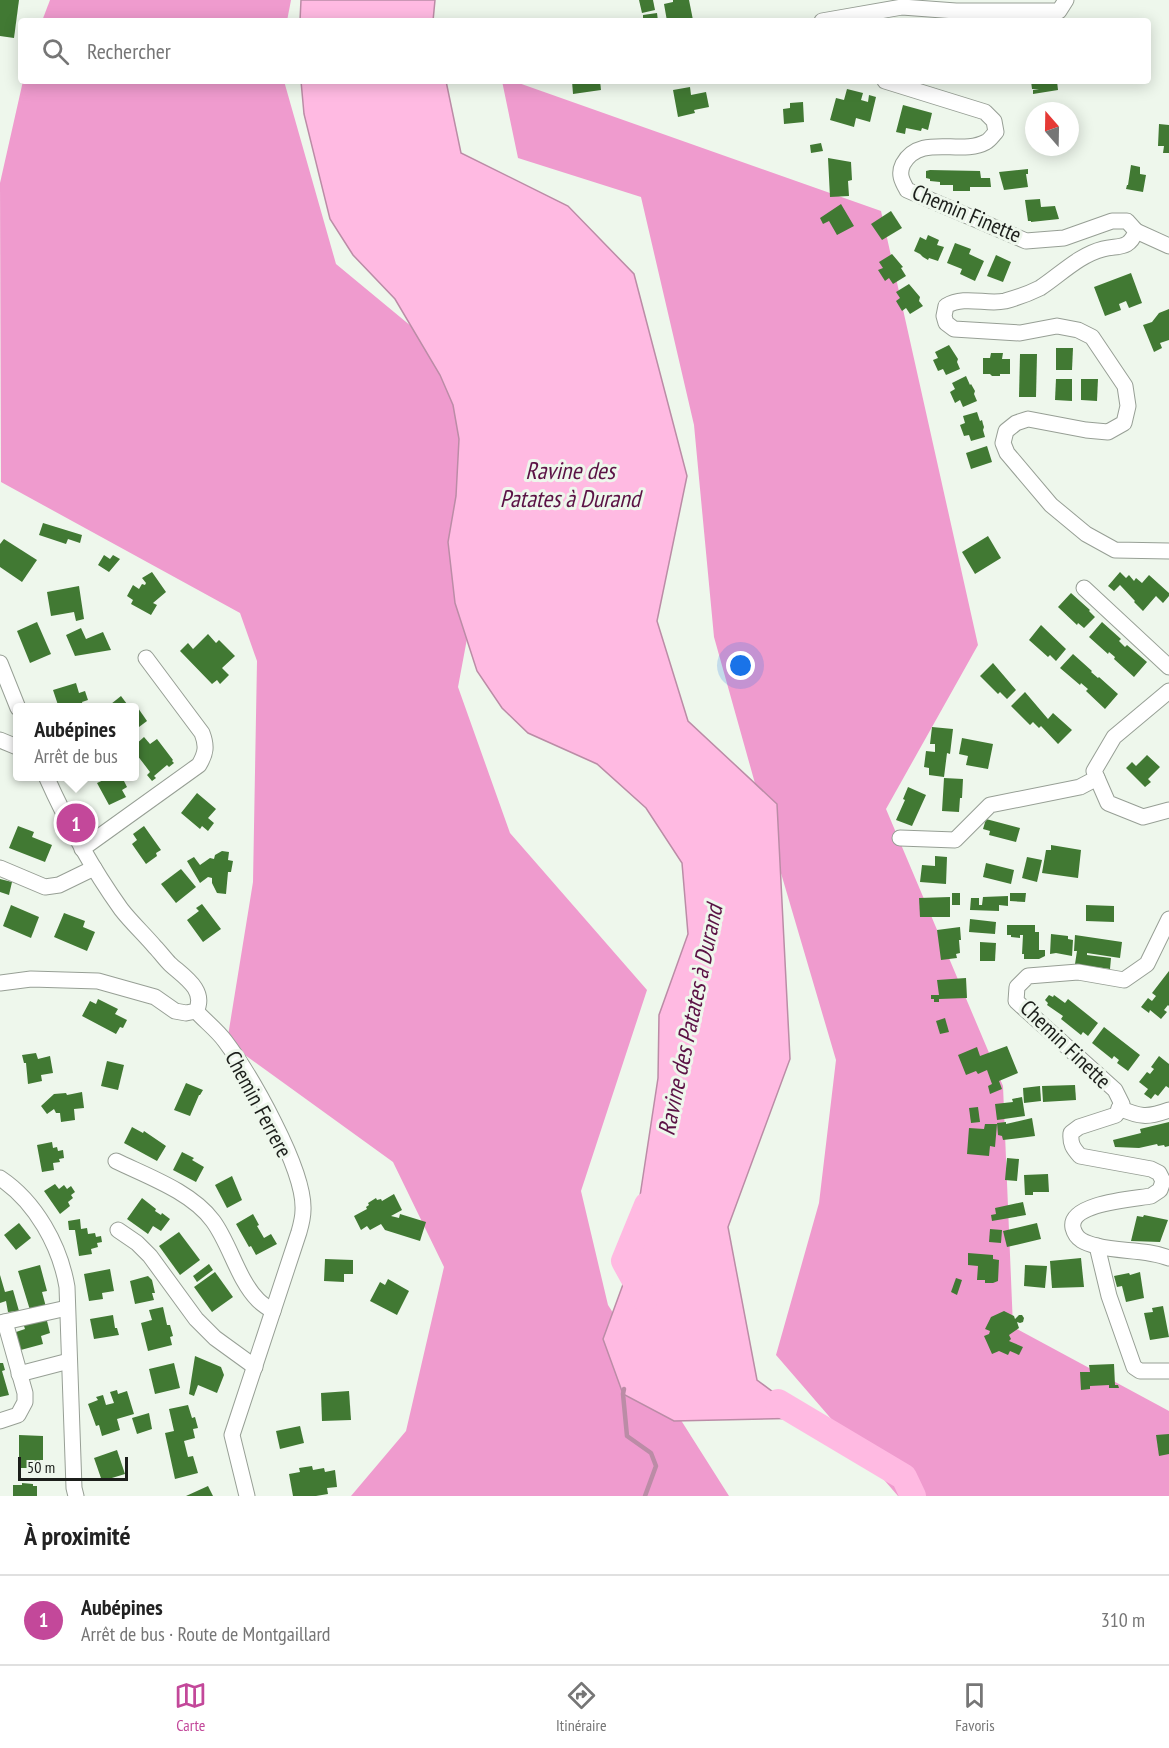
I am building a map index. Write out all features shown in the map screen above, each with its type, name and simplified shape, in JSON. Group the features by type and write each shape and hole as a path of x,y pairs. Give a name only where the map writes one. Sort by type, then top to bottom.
{"street":[{"path":"839,18 902,7 956,11 1059,11 1066,0"},
{"name":"Chemin Finette","path":"895,84 985,112 994,121 996,132 986,142 973,146 922,148 907,156 900,171 901,180 907,190 1026,241 1064,238 1112,221 1127,221 1136,231 1169,246"},
{"path":"1136,231 1133,240 1122,247 1102,249 1086,256 1038,289 1004,301 954,301 946,306 944,316 946,323 954,328 1020,333 1057,326 1078,330 1092,337 1125,386 1128,406 1124,423 1108,432 1028,419 1016,423 1006,431 1003,443 1007,453 1051,506 1086,534 1115,550 1169,550"},
{"path":"1084,588 1169,667"},
{"path":"82,849 199,765 204,756 206,748 202,733 146,658"},
{"path":"0,663 16,703"},
{"path":"1169,691 1114,737 1094,771 1108,803 1143,817 1169,810"},
{"path":"900,838 955,840 990,806 1080,787 1097,778"},
{"path":"0,983 31,979 98,981 155,997 175,1011 186,1013 196,1011 199,1005 199,998 190,981 170,963 122,910 82,849 48,781"},
{"path":"0,868 45,887 59,885 94,868"},
{"name":"Chemin Finette","path":"1169,919 1147,964 1124,980 1078,972 1028,976 1017,987 1016,1001 1115,1090 1122,1104 1116,1115 1079,1127 1071,1133 1070,1142 1074,1149 1080,1156 1151,1169 1159,1173 1163,1181 1160,1190 1151,1196 1090,1207 1077,1213 1072,1224 1079,1240 1097,1246 1157,1253 1169,1258"},
{"name":"Chemin Ferrere","path":"196,1011 224,1039 281,1137 300,1188 303,1209 299,1232 232,1435 247,1496"},
{"name":"Chemin Finette","path":"1119,1108 1139,1116 1169,1110"},
{"path":"116,1161 182,1193 199,1205 213,1220 258,1301 273,1311"},
{"path":"0,1178 10,1185 37,1214 64,1268 67,1287 76,1496"},
{"path":"118,1230 137,1243 150,1256 196,1319 215,1338 255,1367"},
{"path":"1097,1246 1109,1296 1134,1367 1140,1371 1169,1371"},
{"path":"0,1421 18,1415 25,1402 25,1393 2,1323 67,1308"},
{"path":"19,1374 69,1362"}],"shaded area":[{"path":"50,0 291,0 288,18 43,18"},
{"path":"22,84 285,84 336,264 510,408 458,687 510,833 647,990 581,1191 608,1305 729,1496 351,1496 406,1431 444,1267 393,1162 227,1042 253,882 257,661 240,613 1,482 0,183"},
{"path":"503,84 521,84 881,211 978,645 886,809 1003,1086 1013,1327 1169,1411 1169,1496 898,1496 776,1355 819,1203 836,1060 714,637 694,425 641,197 518,158"}],"water":[{"path":"301,0 435,0 433,18 300,18"},
{"name":"Ravine des Patates à Durand","path":"301,84 447,84 461,153 568,206 634,274 687,476 657,621 688,721 777,804 790,1059 728,1227 757,1380 808,1418 674,1421 623,1394 603,1339 629,1268 658,1078 659,1015 688,934 682,863 646,808 597,764 528,733 502,708 477,671 455,603 448,542 456,496 459,439 453,405 440,375 395,299 353,255 330,219 304,114"}],"building":[{"path":"0,0 19,0 14,38 0,36"},
{"path":"639,0 653,0 655,10 642,13"},
{"path":"673,0 689,0 693,18 666,18 664,4 673,2"},
{"path":"657,13 658,18 643,18 643,15"},
{"path":"572,84 600,84 601,90 573,94"},
{"path":"1031,84 1057,84 1058,90 1033,94 1033,90 1039,89 1032,89"},
{"path":"690,87 691,95 706,92 709,107 678,117 673,90"},
{"path":"847,89 863,93 861,100 868,102 869,95 876,97 870,122 856,118 854,127 830,120 836,98 844,100"},
{"path":"803,102 804,122 784,124 783,109 790,108 790,103"},
{"path":"903,105 932,113 928,130 906,128 905,134 896,132"},
{"path":"1159,124 1169,125 1169,153 1163,153 1164,146 1158,146"},
{"path":"821,143 823,151 811,153 810,145"},
{"path":"828,158 851,162 852,180 848,181 849,196 830,197"},
{"path":"1131,165 1140,167 1140,174 1146,175 1143,192 1126,189"},
{"path":"1028,169 1028,174 1026,174 1028,187 1004,190 999,172"},
{"path":"926,171 980,171 981,178 990,178 991,187 970,187 970,191 953,191 953,185 940,185 940,182 926,178"},
{"path":"1040,199 1041,207 1055,206 1059,219 1028,221 1025,200"},
{"path":"841,204 854,226 837,235 829,221 823,224 820,218"},
{"path":"891,211 902,228 882,240 871,224"},
{"path":"928,235 939,240 937,245 944,247 938,261 929,258 928,260 914,251 920,237 926,240"},
{"path":"955,243 971,249 969,254 984,261 975,281 960,274 962,269 947,263"},
{"path":"892,254 903,267 901,268 906,276 893,284 889,278 885,281 878,270 883,268 879,262"},
{"path":"996,255 1011,262 1003,282 987,276"},
{"path":"1131,273 1142,303 1129,308 1126,301 1119,304 1121,310 1105,316 1094,287"},
{"path":"909,284 920,297 919,301 923,306 910,314 906,308 902,311 896,301 900,298 896,292"},
{"path":"1169,309 1169,340 1160,343 1162,348 1154,352 1143,325 1152,322 1159,313"},
{"path":"949,345 958,359 960,369 946,375 943,369 938,371 933,360 938,358 935,352"},
{"path":"1056,348 1073,348 1072,370 1056,370"},
{"path":"991,353 1003,353 1002,359 1010,359 1010,374 992,376 983,374 983,358 990,358"},
{"path":"1020,354 1037,354 1036,397 1019,397"},
{"path":"966,376 975,391 977,401 963,407 960,400 955,403 950,392 955,389 952,383"},
{"path":"1056,379 1072,379 1072,401 1055,400"},
{"path":"1081,379 1098,379 1097,401 1081,400"},
{"path":"977,412 980,421 982,420 985,437 971,441 969,435 964,436 960,425 965,423 963,416"},
{"path":"987,446 992,462 971,469 966,453"},
{"path":"43,523 82,535 80,543 68,539 66,544 39,535"},
{"path":"988,536 1001,558 975,574 962,552"},
{"path":"4,539 37,560 22,582 0,567 0,544"},
{"path":"104,555 110,559 113,555 120,559 109,572 98,565"},
{"path":"152,572 166,592 153,603 157,605 151,615 131,604 133,600 127,596 133,585 139,589 142,584 145,585 142,578"},
{"path":"1120,572 1126,578 1129,575 1134,581 1136,578 1142,583 1149,575 1169,593 1169,596 1163,603 1156,596 1143,611 1120,585 1114,591 1108,586"},
{"path":"79,586 84,619 76,621 74,612 51,616 47,592"},
{"path":"1071,593 1095,617 1084,628 1078,623 1077,625 1058,607"},
{"path":"37,622 51,654 30,663 17,631"},
{"path":"1102,622 1121,639 1119,641 1125,647 1127,645 1147,662 1134,677 1114,659 1115,657 1109,652 1108,654 1089,637"},
{"path":"1041,625 1066,649 1056,661 1029,640"},
{"path":"81,628 86,639 103,632 111,650 75,656 66,635"},
{"path":"208,634 216,643 219,640 235,656 222,668 229,675 220,684 217,680 212,684 180,651 188,643 193,649"},
{"path":"1073,654 1118,694 1105,709 1086,691 1088,689 1060,668"},
{"path":"993,663 1016,690 1007,699 1000,692 998,694 980,676"},
{"path":"76,683 79,693 85,691 88,700 82,703 57,703 53,690"},
{"path":"1025,692 1048,719 1053,713 1072,730 1058,744 1041,726 1039,728 1033,722 1030,725 1011,706"},
{"path":"121,696 126,703 112,703"},
{"path":"139,709 147,721 139,727"},
{"path":"932,727 953,729 944,777 929,775 929,768 924,767 926,751 935,752 935,744 930,744"},
{"path":"144,737 150,744 157,739 174,763 169,767 167,765 154,776 156,778 152,781 147,775 150,772 139,758 139,741"},
{"path":"962,738 993,744 988,769 966,765 968,756 959,754"},
{"path":"1147,755 1160,767 1148,779 1151,782 1145,787 1126,768 1132,762 1136,766"},
{"path":"944,778 963,779 959,812 942,811"},
{"path":"124,781 127,787 122,790 126,797 109,805 97,783"},
{"path":"908,787 926,795 912,826 896,820"},
{"path":"197,793 216,809 208,818 214,823 208,831 202,826 200,829 181,813"},
{"path":"986,819 1020,828 1016,842 989,835 990,831 983,829"},
{"path":"18,826 34,832 32,837 52,845 45,862 9,848"},
{"path":"144,826 161,850 146,864 132,844 137,840 133,834"},
{"path":"1051,845 1081,850 1078,878 1042,873 1046,850 1051,850"},
{"path":"222,851 229,852 228,860 233,861 231,872 228,872 226,894 217,893 212,878 208,877 200,883 187,861 194,857 200,865 210,858 214,859 215,855"},
{"path":"935,856 947,857 946,884 920,882 922,865 935,866"},
{"path":"1027,857 1042,860 1037,882 1022,878"},
{"path":"986,863 1014,870 1011,884 983,877"},
{"path":"181,869 196,887 176,903 161,884"},
{"path":"0,879 12,882 9,895 0,892"},
{"path":"952,893 960,893 960,905 952,905"},
{"path":"1010,893 1026,893 1025,902 1010,901"},
{"path":"1008,896 1008,906 999,905 999,911 970,910 971,898 979,898 979,905 982,905 983,897"},
{"path":"950,897 950,917 920,917 919,898"},
{"path":"202,904 221,929 203,942 187,920 199,911 196,908"},
{"path":"11,905 39,917 31,938 3,926"},
{"path":"1086,905 1114,906 1114,922 1086,921"},
{"path":"64,913 85,921 83,927 95,932 87,951 54,937"},
{"path":"970,919 996,922 995,934 969,932"},
{"path":"1007,925 1035,925 1035,932 1039,932 1039,950 1045,950 1045,956 1039,959 1024,959 1023,935 1020,935 1020,938 1007,935"},
{"path":"960,927 960,953 956,954 957,958 941,960 937,930"},
{"path":"1051,934 1068,936 1068,939 1073,940 1072,956 1050,954"},
{"path":"1075,935 1122,942 1120,958 1087,953 1087,955 1111,958 1110,969 1075,964 1077,951 1074,951"},
{"path":"980,942 996,943 995,961 980,961"},
{"path":"1169,971 1169,1006 1164,1010 1167,1012 1161,1019 1150,1010 1149,1013 1141,1007 1148,998 1152,1001 1156,996 1152,993"},
{"path":"966,978 967,998 939,999 939,1002 931,999 931,995 939,995 937,980"},
{"path":"1049,995 1053,997 1054,995 1065,1003 1068,999 1098,1023 1088,1036 1083,1032 1081,1035 1061,1019 1063,1016 1047,1005 1045,1000"},
{"path":"98,999 118,1009 115,1014 127,1020 116,1034 82,1016 90,1001 96,1004"},
{"path":"945,1018 949,1032 940,1034 936,1021"},
{"path":"1104,1027 1140,1055 1128,1071 1117,1063 1119,1060 1114,1056 1112,1059 1092,1043"},
{"path":"1007,1046 1018,1073 999,1081 1002,1089 990,1094 988,1086 992,1084 987,1070 978,1074 976,1071 966,1075 958,1055 977,1047 980,1056"},
{"path":"36,1053 38,1059 50,1056 53,1073 41,1075 42,1081 28,1084 26,1063 22,1055"},
{"path":"1159,1056 1169,1064 1169,1088 1166,1086 1158,1096 1155,1094 1151,1099 1144,1094 1148,1089 1139,1082 1147,1072 1150,1074 1154,1069 1151,1067"},
{"path":"107,1061 124,1065 118,1090 101,1086"},
{"path":"186,1083 203,1090 190,1116 174,1110"},
{"path":"1075,1085 1076,1100 1043,1102 1042,1086"},
{"path":"1040,1086 1041,1101 1024,1103 1023,1088"},
{"path":"82,1092 84,1108 74,1109 75,1120 61,1122 60,1113 56,1113 54,1109 47,1114 41,1106 54,1094 66,1093 67,1095"},
{"path":"1022,1097 1025,1116 997,1120 995,1104 1013,1102 1012,1099"},
{"path":"978,1107 980,1122 971,1123 969,1108"},
{"path":"1032,1118 1035,1136 1003,1140 1002,1136 998,1135 997,1123 1006,1122 1006,1124"},
{"path":"1169,1122 1169,1146 1158,1146 1157,1144 1139,1148 1115,1147 1113,1140 1141,1133 1140,1129"},
{"path":"985,1124 997,1124 995,1147 990,1146 989,1156 967,1154 969,1128 984,1129"},
{"path":"132,1127 143,1133 144,1131 166,1146 157,1161 124,1143"},
{"path":"52,1142 53,1148 57,1147 58,1151 63,1150 64,1158 59,1159 60,1162 53,1163 54,1170 42,1172 37,1145"},
{"path":"182,1152 194,1158 192,1160 204,1167 196,1182 173,1170"},
{"path":"1007,1158 1019,1159 1017,1181 1005,1180"},
{"path":"1048,1174 1049,1192 1033,1192 1033,1195 1025,1195 1024,1175"},
{"path":"232,1176 242,1200 227,1208 215,1185"},
{"path":"55,1184 59,1189 64,1185 67,1189 71,1186 75,1192 71,1195 73,1198 68,1202 70,1206 60,1214 44,1191"},
{"path":"394,1194 402,1210 391,1216 399,1218 400,1214 426,1222 420,1241 385,1230 381,1224 370,1230 367,1226 361,1230 354,1216 367,1209 368,1203 376,1198 382,1201"},
{"path":"142,1198 156,1209 155,1211 170,1219 161,1231 153,1226 148,1234 127,1219"},
{"path":"1023,1202 1026,1215 992,1221 991,1215 996,1214 995,1208"},
{"path":"253,1214 264,1238 271,1234 277,1244 256,1255 236,1224"},
{"path":"1144,1215 1168,1220 1160,1242 1131,1241 1137,1216 1143,1217"},
{"path":"80,1219 81,1229 87,1228 88,1234 95,1233 96,1237 101,1236 102,1242 97,1243 98,1247 91,1249 92,1254 79,1256 75,1230 69,1230 68,1221"},
{"path":"19,1223 31,1238 16,1250 4,1235"},
{"path":"1037,1223 1041,1239 1007,1247 1003,1231"},
{"path":"990,1229 1002,1230 1001,1243 989,1242"},
{"path":"179,1232 200,1260 180,1275 159,1246"},
{"path":"968,1253 993,1255 993,1259 999,1260 998,1281 985,1283 985,1280 977,1280 978,1266 968,1265"},
{"path":"1081,1258 1084,1287 1052,1288 1050,1261"},
{"path":"325,1259 353,1260 353,1274 344,1274 344,1282 324,1281"},
{"path":"209,1264 213,1270 197,1282 193,1276"},
{"path":"40,1265 47,1291 42,1292 46,1307 30,1310 18,1271"},
{"path":"1025,1265 1047,1266 1045,1288 1024,1286"},
{"path":"110,1269 114,1291 102,1293 103,1299 89,1301 84,1274"},
{"path":"215,1272 233,1297 212,1312 194,1287"},
{"path":"1140,1272 1144,1298 1126,1302 1122,1286 1117,1287 1114,1276"},
{"path":"0,1275 5,1292 13,1290 19,1311 8,1312 6,1301 0,1303"},
{"path":"148,1276 152,1280 154,1300 135,1304 130,1281"},
{"path":"956,1278 962,1280 957,1295 951,1292"},
{"path":"388,1279 409,1291 397,1315 370,1301 380,1282 385,1285"},
{"path":"1163,1306 1169,1337 1150,1340 1144,1313 1153,1312 1152,1308"},
{"path":"163,1307 167,1325 170,1325 173,1336 170,1337 172,1345 148,1351 141,1323 152,1320 149,1310"},
{"path":"1004,1311 1014,1316 1015,1319 1019,1315 1024,1318 1023,1322 1017,1322 1019,1328 1009,1335 1011,1339 1009,1341 1023,1347 1019,1355 1010,1351 1008,1355 999,1351 992,1354 984,1336 989,1334 990,1331 985,1329 991,1317"},
{"path":"113,1315 115,1328 119,1335 94,1339 90,1319"},
{"path":"46,1317 50,1333 41,1336 43,1344 17,1351 13,1333 25,1329 23,1323"},
{"path":"195,1356 221,1367 224,1375 217,1393 198,1385 194,1396 189,1394"},
{"path":"0,1363 3,1363 5,1370 2,1371 9,1395 0,1397"},
{"path":"174,1363 180,1388 155,1394 149,1369"},
{"path":"1114,1364 1115,1385 1119,1388 1109,1388 1109,1385 1090,1386 1090,1389 1081,1390 1080,1372 1090,1372 1089,1365"},
{"path":"117,1390 118,1394 127,1391 134,1414 117,1419 120,1430 102,1436 88,1404 98,1400 96,1397 103,1395 106,1405 114,1403 110,1392"},
{"path":"349,1391 351,1420 322,1421 321,1393"},
{"path":"188,1405 198,1428 193,1429 195,1438 184,1441 188,1457 193,1456 198,1473 175,1479 165,1433 174,1431 169,1409"},
{"path":"149,1413 152,1429 137,1434 132,1418"},
{"path":"300,1426 304,1443 280,1449 276,1431"},
{"path":"1169,1434 1169,1454 1159,1456 1156,1435"},
{"path":"19,1435 43,1436 43,1460 40,1460 40,1468 19,1468"},
{"path":"117,1450 125,1474 102,1481 94,1458"},
{"path":"312,1466 313,1470 324,1468 325,1472 335,1470 337,1487 327,1488 328,1494 293,1496 289,1474 300,1472 299,1468"},
{"path":"22,1483 37,1486 37,1496 13,1496 13,1485 22,1485"},
{"path":"208,1486 213,1496 186,1496"}],"waterway":[{"name":"Ravine des Patates à Durand","path":"645,1299 624,1261 647,1205"},
{"path":"624,1389 627,1436 651,1453 656,1466 645,1496"},
{"name":"Ravine des Patates à Durand","path":"778,1402 904,1477 913,1496"}],"place":[{"name":"Aubépines","path":"76,823"}]}
